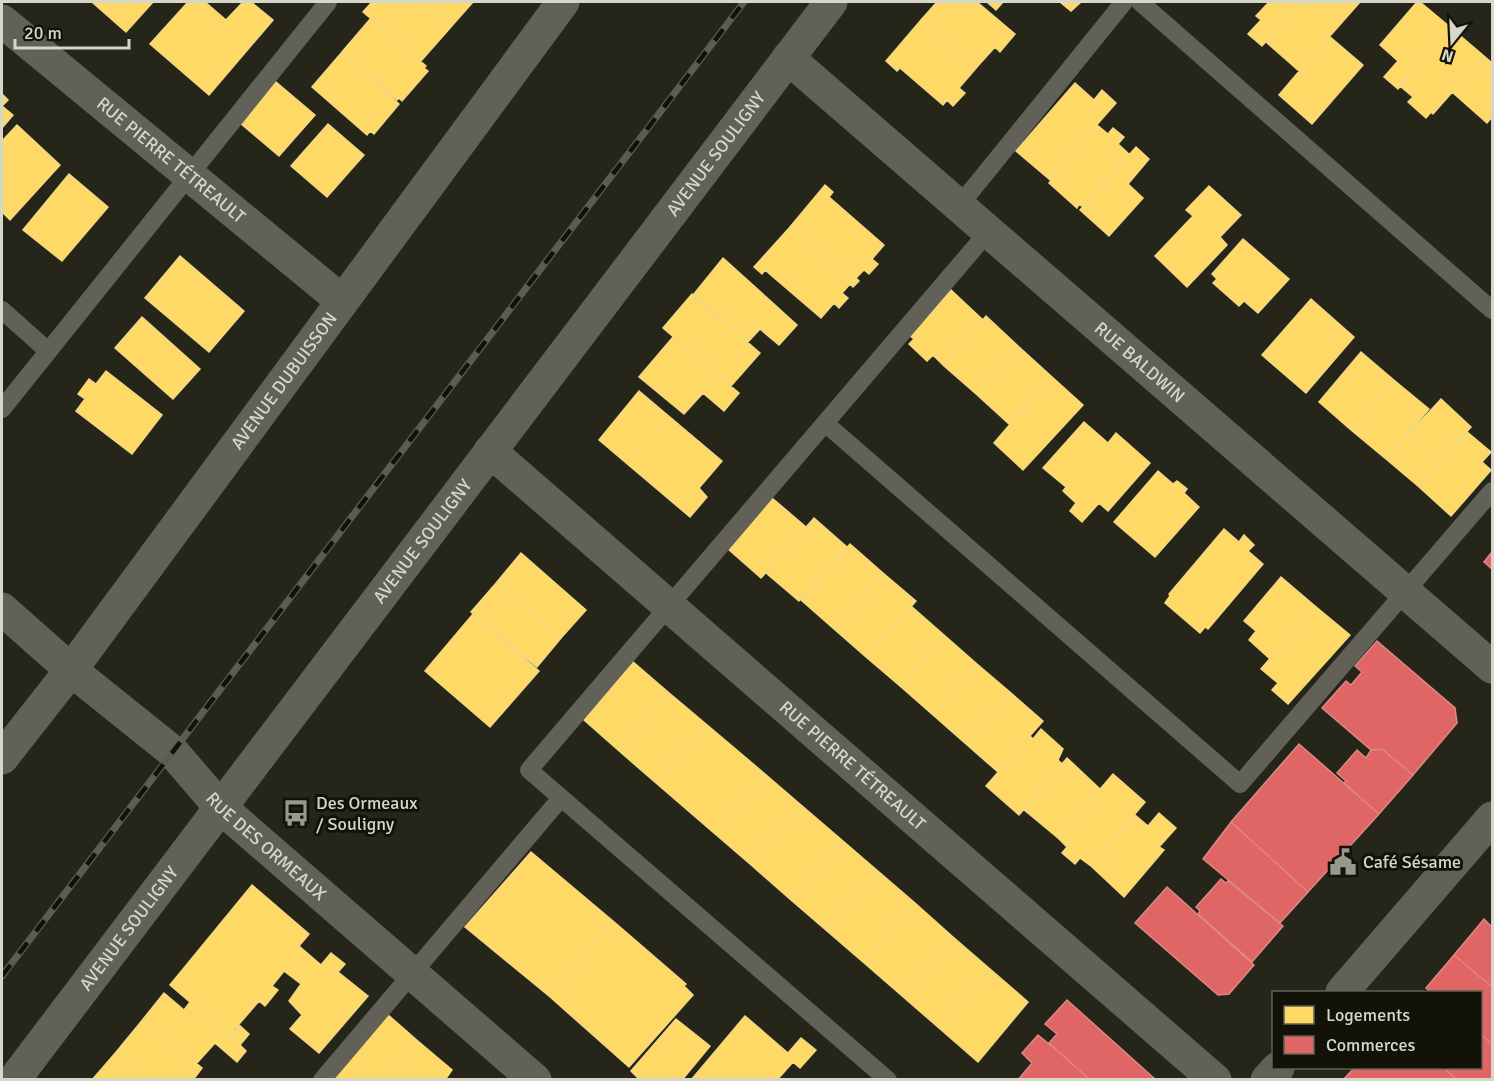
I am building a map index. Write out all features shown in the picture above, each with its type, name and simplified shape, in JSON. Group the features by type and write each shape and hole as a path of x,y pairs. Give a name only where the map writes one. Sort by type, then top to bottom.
{"street":[{"name":"AVENUE DUBUISSON","path":"2,758 71,670 341,300 563,2"},
{"name":"AVENUE SOULIGNY","path":"14,1080 831,2"},
{"name":"RUE PIERRE TÉTREAULT","path":"2,21 341,300"},
{"name":"RUE BALDWIN","path":"788,58 1492,667"},
{"name":"RUE PIERRE TÉTREAULT","path":"490,451 1215,1080"},
{"name":"RUE DES ORMEAUX","path":"2,609 71,670 172,751 220,807 535,1080"},
{"path":"1344,991 1492,818"}],"lane":[{"path":"2,409 328,2"},
{"path":"959,206 1124,2"},
{"path":"1140,2 1492,310"},
{"path":"888,1080 529,770 988,232"},
{"path":"2,310 48,351"},
{"path":"825,423 1240,784 1492,491"},
{"path":"322,1080 561,798"}],"building: Logements":[{"path":"92,2 153,2 126,32"},
{"path":"188,2 205,2 226,20 243,2 251,2 273,20 209,95 150,44"},
{"path":"372,2 419,2 450,28 421,61 363,12"},
{"path":"419,2 473,2 450,28"},
{"path":"937,2 977,2 1015,34 1000,52 995,47 977,67 921,20"},
{"path":"987,2 1003,2 996,10"},
{"path":"1060,2 1081,2 1071,11"},
{"path":"1269,2 1301,2 1262,46 1248,34 1261,20 1256,16"},
{"path":"1301,2 1360,2 1299,71 1266,42"},
{"path":"1417,2 1420,2 1450,27 1398,89 1384,77 1398,61 1380,45"},
{"path":"371,18 426,66 424,68 428,71 402,101 399,98 397,100 342,52"},
{"path":"921,20 977,67 959,88 965,93 953,106 947,100 943,105 900,68 897,71 886,61"},
{"path":"1450,27 1484,56 1433,114 1431,112 1426,118 1408,102 1413,97 1400,86"},
{"path":"1329,36 1363,65 1312,124 1279,95"},
{"path":"342,52 399,104 374,134 370,131 367,135 312,87"},
{"path":"1484,56 1492,63 1492,117 1487,123 1452,92"},
{"path":"276,82 315,115 279,156 240,123"},
{"path":"1075,83 1094,100 1102,90 1116,103 1049,179 1016,151"},
{"path":"2,94 8,100 2,106"},
{"path":"2,106 13,115 2,128"},
{"path":"328,124 364,155 327,197 291,166"},
{"path":"17,125 60,165 10,220 2,212 2,141"},
{"path":"1097,125 1108,134 1113,128 1124,137 1118,144 1130,155 1083,207 1079,204 1077,208 1049,183 1051,181 1049,179"},
{"path":"1136,147 1149,159 1128,184 1143,198 1109,236 1080,210"},
{"path":"69,174 108,207 62,261 23,230"},
{"path":"825,185 833,192 829,197 884,245 872,259 878,264 869,274 864,270 856,278 859,281 856,284 790,227"},
{"path":"1209,186 1241,215 1220,237 1227,245 1187,287 1155,256 1193,216 1186,210"},
{"path":"790,227 856,284 853,287 850,284 842,293 848,298 839,308 834,303 821,318 765,270 762,274 754,267"},
{"path":"1243,239 1289,279 1258,313 1244,301 1239,306 1213,283 1217,279 1212,274"},
{"path":"180,256 244,311 209,352 145,298"},
{"path":"723,258 797,325 779,345 760,329 748,342 694,294"},
{"path":"951,290 983,320 944,366 933,355 927,361 909,344 914,339 910,336"},
{"path":"692,294 760,353 731,386 663,328"},
{"path":"1311,299 1354,337 1306,393 1262,355"},
{"path":"986,316 1018,346 975,393 944,366"},
{"path":"142,317 200,369 173,399 115,348"},
{"path":"673,337 739,393 724,411 703,393 684,414 639,377"},
{"path":"1018,346 1051,376 1009,424 975,393"},
{"path":"1361,352 1395,381 1351,430 1319,402"},
{"path":"106,371 162,415 132,454 76,411 85,399 78,394 89,379 96,384"},
{"path":"1051,376 1083,405 1023,470 994,443"},
{"path":"1395,381 1429,409 1386,459 1351,430"},
{"path":"639,391 722,461 699,488 707,497 690,517 599,440"},
{"path":"1441,399 1471,427 1418,486 1386,459"},
{"path":"1084,422 1108,443 1116,433 1150,463 1108,511 1099,503 1082,522 1070,511 1076,503 1063,491 1066,487 1043,468"},
{"path":"1466,431 1491,452 1482,462 1491,470 1451,516 1418,486"},
{"path":"1158,471 1173,484 1177,481 1187,489 1184,493 1199,507 1155,557 1114,522"},
{"path":"772,498 806,527 761,578 728,549"},
{"path":"814,518 847,547 799,601 766,573"},
{"path":"1224,529 1239,542 1244,535 1254,545 1248,551 1263,564 1208,629 1205,627 1200,633 1165,603 1169,594"},
{"path":"850,544 883,573 834,629 801,600"},
{"path":"521,553 586,610 561,638 497,582"},
{"path":"883,573 916,601 866,657 834,629"},
{"path":"1281,577 1315,606 1270,659 1249,640 1256,631 1244,621"},
{"path":"497,582 561,638 537,667 471,612"},
{"path":"911,606 944,635 900,686 866,657"},
{"path":"1315,606 1350,635 1288,704 1272,690 1278,683 1261,669"},
{"path":"473,614 539,671 490,727 425,671"},
{"path":"944,635 977,664 933,715 900,686"},
{"path":"632,661 668,692 618,750 584,720"},
{"path":"977,664 1011,693 966,744 933,715"},
{"path":"668,692 706,724 656,783 618,750"},
{"path":"1011,693 1043,721 998,772 966,744"},
{"path":"706,724 765,774 714,833 656,783"},
{"path":"1041,729 1063,749 1058,760 1062,764 1019,815 986,786 1030,736 1033,739"},
{"path":"1067,758 1100,789 1058,838 1023,809"},
{"path":"765,774 801,805 750,864 714,833"},
{"path":"1113,774 1145,802 1091,866 1080,858 1075,864 1062,853 1067,847 1058,838"},
{"path":"801,805 843,841 791,900 750,864"},
{"path":"1159,813 1176,828 1159,847 1164,850 1124,897 1091,866 1135,815 1148,826"},
{"path":"843,841 879,872 827,931 791,900"},
{"path":"531,852 613,921 549,996 465,927"},
{"path":"879,872 915,903 863,962 827,931"},
{"path":"252,885 309,934 299,946 321,965 331,953 345,964 338,972 368,996 319,1053 290,1029 302,1015 289,1001 301,984 284,971 272,986 278,990 265,1006 259,1001 234,1030 237,1032 232,1038 170,985"},
{"path":"915,903 953,937 901,995 863,962"},
{"path":"613,921 686,984 684,986 693,995 629,1067 549,996"},
{"path":"953,937 990,969 939,1028 901,995"},
{"path":"990,969 1028,1002 978,1062 939,1028"},
{"path":"164,993 184,1010 190,1002 232,1038 239,1025 249,1034 240,1045 246,1051 237,1062 215,1043 197,1063 144,1018"},
{"path":"387,1014 419,1042 388,1080 330,1080"},
{"path":"745,1016 788,1053 801,1038 816,1050 800,1068 793,1062 777,1080 691,1080"},
{"path":"144,1018 202,1068 193,1080 150,1080 117,1051"},
{"path":"676,1019 710,1046 682,1080 640,1080 631,1071"},
{"path":"419,1042 452,1070 445,1080 388,1080"},
{"path":"117,1051 150,1080 92,1080"}],"building: Commerces":[{"path":"1492,552 1492,569 1484,562"},
{"path":"1377,641 1455,708 1457,723 1413,775 1382,749 1371,750 1322,708 1346,681 1351,685 1362,672 1355,666"},
{"path":"1299,744 1379,814 1308,892 1231,822"},
{"path":"1382,749 1413,775 1379,814 1344,783 1346,781 1337,773 1357,750 1366,758 1371,750"},
{"path":"1231,822 1308,892 1280,923 1203,859"},
{"path":"1221,879 1226,883 1228,881 1283,926 1252,962 1198,914 1200,911 1196,907"},
{"path":"1167,887 1254,965 1229,994 1218,995 1135,923"},
{"path":"1484,919 1492,927 1492,987 1454,955"},
{"path":"1454,955 1492,987 1492,1044 1482,1036 1482,991 1430,991 1426,988"},
{"path":"1067,1000 1156,1080 1090,1080 1049,1043 1057,1034 1045,1024"},
{"path":"1038,1035 1090,1080 1018,1080 1032,1063 1022,1053"},
{"path":"1482,1036 1492,1044 1492,1080 1457,1080 1445,1069 1482,1069"},
{"path":"1353,1069 1445,1069 1457,1080 1343,1080"}],"railway":[{"path":"2,976 744,2"}],"place":[{"name":"Des Ormeaux / Souligny","path":"296,813"},
{"name":"Café Sésame","path":"1343,862"}]}
